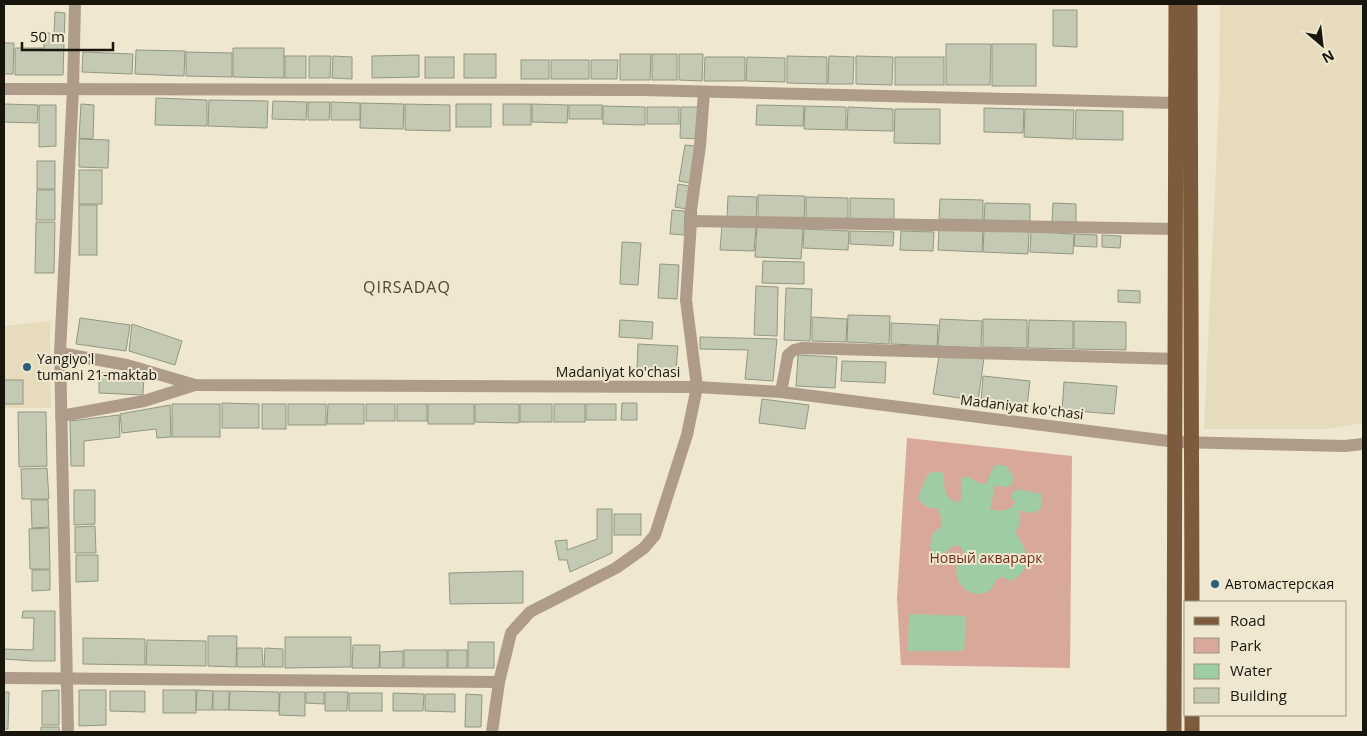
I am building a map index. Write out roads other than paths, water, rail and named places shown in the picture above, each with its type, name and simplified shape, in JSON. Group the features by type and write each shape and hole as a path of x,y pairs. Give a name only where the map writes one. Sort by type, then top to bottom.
{"main road":[{"path":"1174,732 1176,4"},
{"path":"1190,4 1192,601"},
{"path":"1192,716 1192,732"}],"street":[{"path":"68,732 60,353 73,89 75,4"},
{"path":"4,89 643,90 1175,103"},
{"path":"492,732 499,682 510,633 530,612 616,568 644,548 655,535 687,435 697,387 686,300 692,222 691,210 700,146 704,92"},
{"path":"692,222 1175,230"},
{"path":"781,392 788,355 794,350 802,348 1176,359"},
{"name":"Madaniyat ko'chasi","path":"60,353 127,365 195,385 697,387 781,392 1176,442 1345,446 1363,444"},
{"path":"62,416 144,401 195,385"},
{"path":"4,678 499,682"}],"water":[{"path":"994,466 1007,466 1014,478 1011,486 995,485 990,509 1000,511 1013,507 1015,501 1012,499 1012,495 1018,489 1042,494 1041,508 1030,513 1018,510 1020,522 1015,532 1023,545 1026,558 1026,565 1019,576 1011,581 1002,577 995,581 989,591 980,594 967,590 960,584 957,578 956,567 964,557 962,548 955,545 940,556 934,556 930,546 933,533 941,527 941,516 937,508 928,508 918,497 929,474 931,472 940,472 944,473 945,491 949,498 957,502 962,499 961,478 967,476 980,484 986,483"},
{"path":"909,614 966,616 964,651 908,651"}],"place":[{"name":"Yangiyo'l tumani 21-maktab","path":"27,367"},
{"name":"Автомастерская","path":"1215,584"}],"district":[{"name":"QIRSADAQ","path":"407,287"}],"park label":[{"name":"Новый акварарк","path":"986,558"}]}
